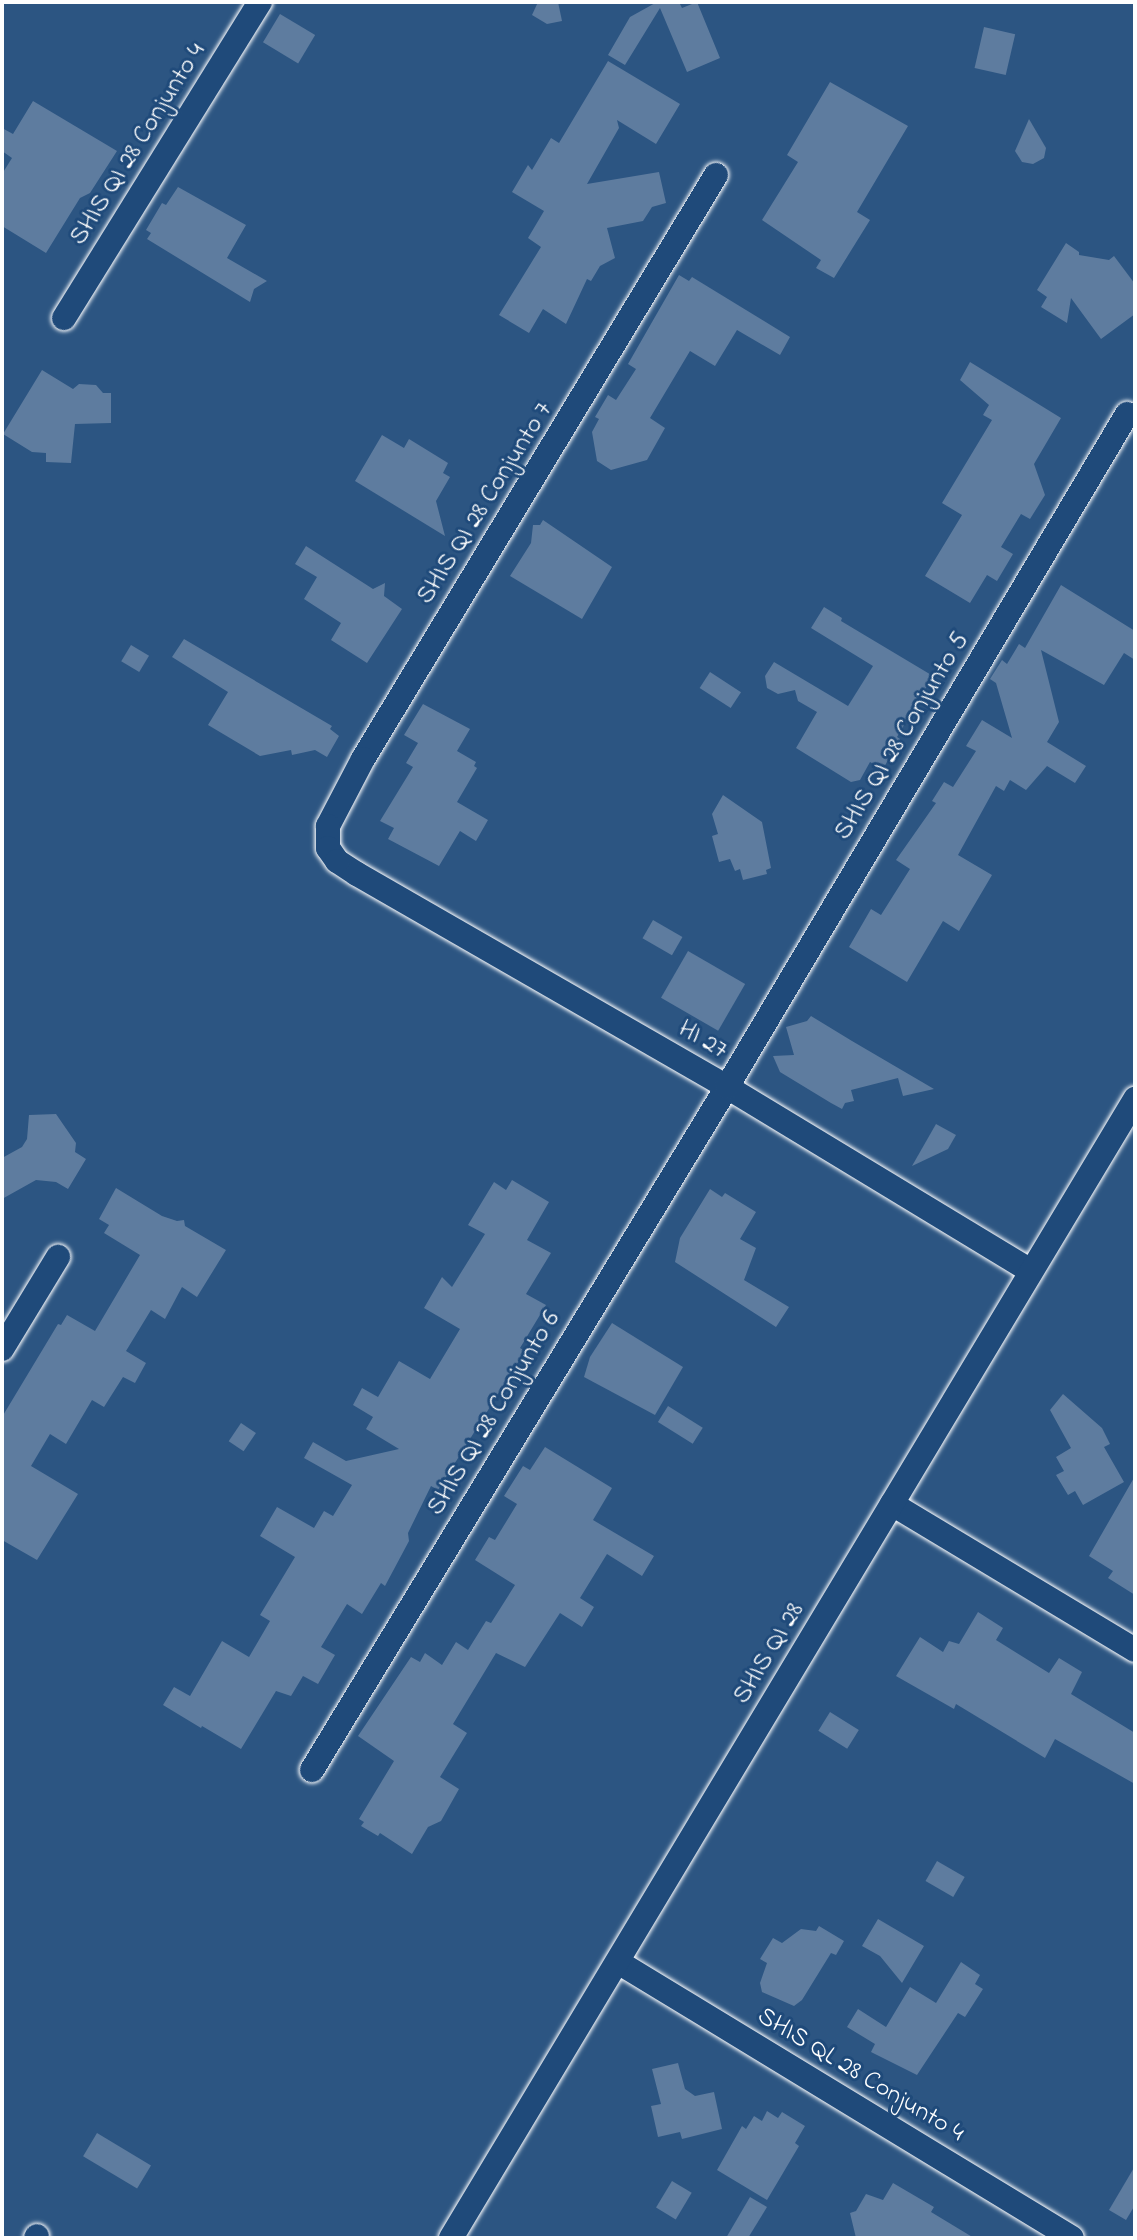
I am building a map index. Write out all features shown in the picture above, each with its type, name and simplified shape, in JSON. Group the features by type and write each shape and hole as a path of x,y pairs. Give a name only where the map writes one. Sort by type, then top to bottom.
{"street":[{"name":"SHIS QI 28 Conjunto 4","path":"64,318 260,2"},
{"name":"SHIS QI 28 Conjunto 7","path":"342,865 330,852 327,839 335,808 716,175"},
{"name":"SHIS QI 28 Conjunto 5","path":"727,1087 1127,414"},
{"name":"HI 27","path":"342,865 727,1087 1031,1271"},
{"name":"SHIS QI 28 Conjunto 6","path":"312,1770 727,1087"},
{"name":"SHIS QI 28","path":"451,2238 1135,1099"},
{"path":"2,1349 58,1257"},
{"path":"892,1504 1135,1650"},
{"name":"SHIS QL 28 Conjunto 4","path":"618,1962 1072,2238"}],"building":[{"path":"538,2 558,2 562,21 547,24 532,15"},
{"path":"657,2 679,2 682,8 697,2 720,58 687,72 660,8 625,65 608,55 630,17"},
{"path":"280,14 315,35 298,63 263,42"},
{"path":"984,27 1015,34 1006,75 975,68"},
{"path":"608,61 680,104 656,144 617,120 619,128 587,184 659,172 666,203 652,207 643,221 607,228 615,258 600,266 591,281 587,279 566,324 543,309 529,333 499,315 541,247 528,238 544,211 512,192 528,165 532,170 551,138 559,143"},
{"path":"830,82 908,126 857,212 870,220 834,278 816,268 821,260 762,220 798,162 787,155"},
{"path":"33,101 117,151 90,193 80,198 46,253 2,226 2,174 12,158 2,151 2,128 13,134"},
{"path":"1029,119 1046,148 1044,158 1033,164 1022,162 1015,151"},
{"path":"178,187 246,225 227,258 267,281 254,289 250,302 147,239 151,233 146,230 162,203 166,205"},
{"path":"1066,243 1079,255 1109,260 1114,256 1135,284 1135,314 1101,339 1071,298 1067,323 1041,307 1047,297 1037,290"},
{"path":"679,275 689,281 692,277 790,337 780,355 737,330 715,366 690,351 650,418 665,428 647,460 611,470 597,461 592,432 599,419 595,417 608,395 616,400 636,369 628,364"},
{"path":"970,362 1061,418 1034,464 1045,495 1030,519 1021,514 1001,547 1013,554 997,581 987,575 970,603 925,576 962,515 942,503 992,420 983,415 989,405 960,380"},
{"path":"42,370 73,389 79,384 96,385 103,393 111,393 111,423 75,424 71,463 46,462 46,453 32,452 3,434"},
{"path":"382,435 404,448 409,439 448,463 443,473 450,477 436,501 445,536 355,481"},
{"path":"543,520 612,567 582,619 510,576 531,543 533,525 540,525"},
{"path":"306,546 373,589 385,583 384,596 402,609 367,663 331,640 341,623 304,599 317,577 295,564"},
{"path":"1061,585 1135,631 1135,660 1124,653 1104,685 1041,650 1059,722 1047,742 1086,766 1075,783 1047,766 1026,790 1010,780 1004,791 996,786 958,855 992,875 959,931 943,921 907,982 849,947 871,909 881,915 910,869 896,860 936,803 932,801 944,782 953,787 976,751 966,746 982,720 1012,738 996,683 990,679 1002,660 1007,664 1019,644 1025,648"},
{"path":"824,607 842,618 841,621 933,676 897,737 900,739 883,769 870,762 860,780 851,782 796,748 817,712 798,701 795,690 778,694 767,688 765,676 774,662 848,706 873,666 811,628"},
{"path":"184,639 332,726 330,729 339,736 327,757 315,750 292,755 291,750 260,756 208,725 228,692 172,657"},
{"path":"131,645 149,656 139,672 121,661"},
{"path":"710,672 741,692 731,708 700,688"},
{"path":"423,704 470,729 457,751 476,762 474,766 477,768 457,802 488,820 476,841 460,831 439,866 388,839 394,828 380,821 413,767 406,763 418,743 404,735"},
{"path":"723,795 762,822 771,868 766,870 767,874 743,880 740,869 735,871 730,859 719,862 712,836 718,834 712,814"},
{"path":"653,920 682,937 672,955 642,938"},
{"path":"688,951 745,984 718,1031 661,998"},
{"path":"811,1016 934,1089 903,1096 898,1078 851,1090 854,1101 845,1103 842,1109 831,1103 780,1072 773,1056 794,1055 786,1027 807,1021"},
{"path":"56,1114 76,1143 75,1152 86,1159 68,1189 56,1182 36,1180 2,1199 2,1158 22,1147 27,1139 29,1115"},
{"path":"936,1124 956,1135 948,1149 912,1166"},
{"path":"512,1180 549,1202 527,1240 551,1253 526,1294 546,1305 520,1348 525,1351 438,1490 431,1486 408,1533 409,1541 385,1586 381,1583 362,1614 347,1604 321,1647 335,1655 318,1684 303,1676 291,1696 276,1691 241,1749 163,1705 174,1687 190,1696 222,1641 249,1657 270,1621 260,1615 295,1557 260,1536 277,1507 314,1528 324,1511 333,1516 352,1485 304,1458 313,1442 346,1461 399,1449 366,1429 373,1417 353,1405 362,1388 378,1397 399,1361 430,1379 460,1329 424,1308 442,1277 452,1287 485,1234 468,1225 494,1182 506,1190"},
{"path":"116,1188 162,1216 184,1220 185,1226 226,1250 197,1297 182,1287 165,1319 151,1310 126,1351 146,1363 135,1383 123,1377 104,1407 92,1400 66,1444 50,1434 31,1466 78,1494 37,1560 2,1540 2,1417 58,1324 61,1325 67,1315 95,1331 140,1255 104,1233 109,1225 99,1219"},
{"path":"710,1189 722,1197 725,1193 756,1212 740,1239 756,1248 744,1280 789,1307 776,1327 675,1262 680,1238"},
{"path":"612,1323 683,1367 655,1415 584,1377 590,1357"},
{"path":"1063,1394 1102,1428 1110,1444 1104,1447 1124,1482 1083,1505 1075,1491 1068,1495 1056,1475 1064,1471 1056,1457 1071,1448 1050,1410"},
{"path":"668,1406 703,1428 693,1444 658,1422"},
{"path":"241,1423 256,1433 244,1451 229,1441"},
{"path":"545,1447 612,1488 593,1520 654,1556 642,1576 607,1554 580,1598 594,1607 582,1627 560,1613 525,1667 496,1653 453,1724 467,1733 440,1777 459,1789 441,1821 428,1827 412,1854 380,1833 378,1836 361,1826 364,1822 359,1819 394,1761 358,1736 411,1657 420,1662 425,1653 442,1665 456,1642 468,1650 486,1621 491,1623 515,1585 475,1560 489,1537 495,1540 517,1504 504,1496 523,1466 530,1470"},
{"path":"1135,1476 1135,1595 1108,1578 1113,1571 1089,1556"},
{"path":"978,1612 1003,1628 996,1640 1049,1673 1059,1658 1082,1672 1071,1694 1135,1733 1135,1784 1055,1739 1045,1758 956,1704 954,1709 896,1676 920,1637 943,1652 949,1641 959,1644"},
{"path":"830,1712 859,1730 847,1749 818,1731"},
{"path":"937,1861 965,1877 953,1897 926,1881"},
{"path":"878,1919 924,1946 902,1983 880,1956 862,1946"},
{"path":"819,1926 844,1941 836,1955 831,1953 802,2000 794,2006 762,1992 760,1983 767,1963 760,1959 773,1938 782,1943 801,1929 816,1931"},
{"path":"961,1962 980,1975 975,1984 983,1989 965,2017 958,2013 917,2075 871,2052 875,2044 847,2027 858,2009 886,2027 910,1987 936,2003"},
{"path":"678,2063 685,2089 695,2096 714,2092 722,2129 682,2139 680,2132 658,2137 651,2106 661,2104 652,2069"},
{"path":"767,2111 778,2118 782,2112 805,2126 795,2143 799,2146 767,2200 717,2170 742,2126 746,2129 754,2116 762,2121"},
{"path":"97,2133 151,2165 137,2189 83,2156"},
{"path":"1135,2166 1135,2205 1126,2220 1109,2210"},
{"path":"672,2181 692,2193 676,2219 656,2208"},
{"path":"893,2183 934,2207 931,2212 974,2238 856,2238 850,2213 856,2211 866,2194 883,2200"},
{"path":"750,2197 767,2207 748,2238 726,2238"}]}
